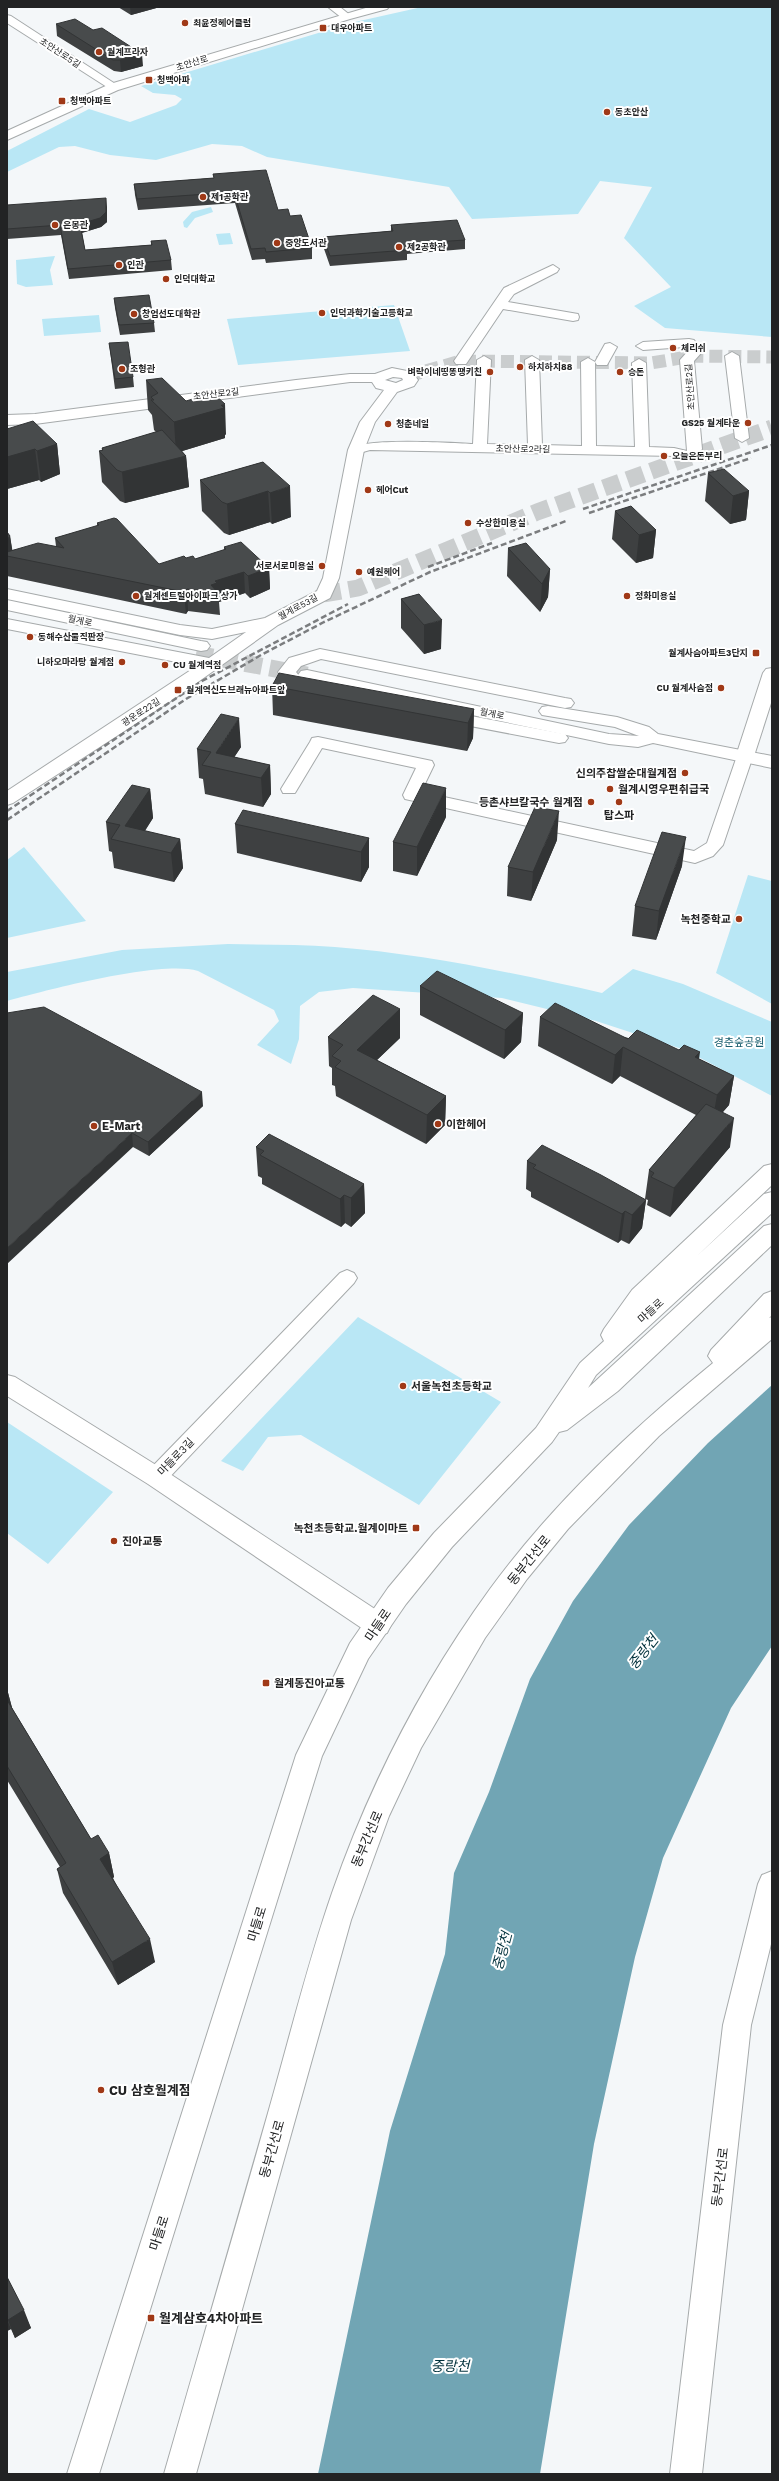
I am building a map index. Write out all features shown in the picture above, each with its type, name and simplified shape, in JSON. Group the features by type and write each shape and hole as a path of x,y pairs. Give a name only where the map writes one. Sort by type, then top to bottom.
{"main road":[{"name":"초안산로","path":"7,136 114,87 346,16 383,7"},
{"name":"초안산로2길","path":"7,420 35,419 296,384 350,378 378,378 382,374 392,372 403,373 410,377 411,380 406,386 393,388"},
{"path":"356,450 368,422 393,388 381,385 378,378"},
{"name":"월계로53길","path":"272,621 324,594 331,578 356,450"},
{"path":"7,594 165,627 212,634 272,621"},
{"name":"월계로","path":"7,605 196,653"},
{"name":"월계로","path":"7,616 196,653"},
{"name":"광운로22길","path":"7,799 213,664 272,621"},
{"path":"7,624 196,653 206,658 218,648 219,641 212,634"},
{"path":"196,653 213,664"},
{"path":"609,739 559,738 310,689 293,681 287,672 295,662 320,654 565,703 624,725"},
{"name":"월계로","path":"653,738 644,730 624,725 309,671 609,739 638,742 653,738 772,762"},
{"path":"745,756 772,672"},
{"path":"588,1369 640,1296 772,1172"},
{"name":"마들로","path":"544,1434 588,1369 772,1200"},
{"name":"마들로","path":"83,2474 309,1755 359,1651 397,1596 443,1540 544,1434 610,1384 772,1232"},
{"path":"676,1407 713,1361 772,1300"},
{"name":"동부간선로","path":"180,2474 331,1938 347,1889 386,1794 452,1669 500,1595 527,1561 582,1498 676,1407 772,1326"},
{"path":"7,1384 156,1477"},
{"name":"마들로3길","path":"156,1477 378,1625"},
{"name":"동부간선로","path":"686,2474 737,2024 772,1884"}],"street":[{"path":"333,7 346,16"},
{"name":"초안산로5길","path":"8,21 114,87"},
{"path":"461,361 509,291 554,269"},
{"path":"499,304 573,317"},
{"name":"초안산로2길","path":"643,346 689,343 695,352 687,360 695,449 691,456"},
{"path":"602,362 610,347"},
{"path":"732,356 742,438"},
{"path":"480,448 484,360"},
{"path":"532,360 535,449"},
{"path":"588,362 589,450"},
{"path":"639,363 642,452"},
{"name":"초안산로2라길","path":"356,450 369,446 674,452 691,456"},
{"path":"289,789 318,742 426,765 411,795 695,857 707,852 714,845 745,756"},
{"name":"마들로3길","path":"156,1477 347,1278"}],"green space":[{"path":"422,7 772,7 772,337 665,328 634,306 671,287 624,238 652,187 600,181 578,214 472,219 449,187 267,157 242,146 212,144 156,160 110,155 75,146 59,147 7,172 7,151 89,109 130,122 176,105 182,99 175,95 153,93 141,86 355,22"},
{"path":"211,207 213,212 195,218 187,228 184,227 183,222 192,212"},
{"path":"230,233 233,244 219,245 216,234"},
{"path":"55,256 50,270 53,285 26,287 17,284 16,260"},
{"path":"394,305 410,351 238,365 227,319"},
{"path":"99,315 101,332 44,336 42,319"},
{"path":"24,847 86,921 7,938 7,860"},
{"path":"748,875 772,881 772,1004 716,973"},
{"name":"경춘숲공원","path":"228,944 322,946 402,954 536,978 602,993 633,969 683,984 772,1022 772,1096 685,1050 596,1021 502,998 353,988 319,992 300,1006 299,1039 291,1064 257,1045 279,1021 274,1010 198,971 181,969 132,973 75,984 7,1001 7,972 122,950"},
{"path":"358,1317 501,1402 419,1505 301,1435 268,1437 243,1471 221,1461"},
{"path":"7,1422 113,1492 48,1564 7,1533"}],"water":[{"name":"중랑천","path":"772,1385 772,1646 731,1708 663,1858 635,1957 594,2144 540,2474 318,2474 390,2131 445,1954 454,1873 489,1792 530,1679 573,1601 629,1525 708,1443"}],"building":[{"path":"75,19 93,30 102,28 142,54 120,60 113,60 56,24"},
{"path":"266,170 278,210 288,209 290,216 301,215 312,248 266,252 265,248 251,249 234,192 137,199 134,184 214,178 213,174"},
{"path":"106,198 106,212 100,218 80,224 85,250 152,245 151,241 166,240 171,260 68,269 60,225 7,229 7,205"},
{"path":"457,220 465,240 405,244 407,250 330,256 323,237 393,231 391,225"},
{"name":"창업선도대학관","path":"149,295 154,323 119,325 114,298"},
{"name":"조형관","path":"128,342 133,377 115,379 109,343"},
{"path":"162,378 186,401 213,393 225,404 221,405 224,408 174,422 151,400 154,400 151,397 158,393 146,380"},
{"path":"33,421 57,444 37,451 35,449 7,457 7,429"},
{"path":"162,430 186,456 122,472 117,470 99,451 103,450 102,448"},
{"path":"263,462 290,486 270,493 268,491 227,504 222,502 200,480"},
{"path":"724,469 749,491 733,496 708,473"},
{"path":"631,506 656,530 639,535 615,511"},
{"path":"114,518 117,519 159,564 184,556 186,558 193,556 195,559 226,549 224,547 241,542 269,568 248,576 244,572 215,581 217,583 211,585 218,593 187,589 184,592 7,556 7,552 38,543 64,548 55,538 99,525 97,523"},
{"path":"7,532 10,536 7,540"},
{"path":"526,543 550,569 542,584 508,548"},
{"path":"419,594 442,620 424,625 401,599"},
{"path":"279,673 474,709 468,723 272,686"},
{"path":"221,714 239,718 216,753 270,765 261,778 202,765 211,752 197,749"},
{"path":"423,783 446,788 417,847 393,842"},
{"path":"132,785 150,789 125,826 180,839 171,853 111,839 120,825 106,822"},
{"path":"535,807 559,811 533,872 508,867"},
{"path":"243,810 369,838 361,852 235,824"},
{"path":"662,832 686,837 659,911 635,906"},
{"path":"437,971 523,1013 505,1030 420,986"},
{"path":"373,995 400,1009 357,1050 446,1096 427,1115 335,1067 341,1061 332,1056 343,1045 328,1037"},
{"path":"555,1003 628,1039 637,1030 679,1050 684,1045 700,1052 695,1057 734,1076 717,1095 623,1047 615,1055 540,1017"},
{"name":"E-Mart","path":"44,1007 202,1092 148,1142 132,1133 7,1248 7,1013"},
{"path":"706,1104 734,1118 674,1188 651,1177 654,1173 649,1170"},
{"path":"269,1134 364,1184 351,1198 344,1195 340,1199 260,1155 264,1151 256,1147"},
{"path":"542,1145 646,1200 632,1215 625,1211 622,1214 533,1168 536,1165 527,1161"},
{"path":"7,1700 91,1839 98,1835 109,1853 100,1859 150,1939 112,1962 57,1869 66,1863 7,1766"},
{"path":"7,2277 24,2310 8,2320 7,2319"}],"tunnel":[{"path":"408,376 461,361 651,363 693,356 772,357"},
{"path":"324,594 358,588 537,512 772,428"},
{"path":"196,654 307,675"}],"railway":[{"path":"583,509 772,445"},
{"path":"589,513 751,458"},
{"path":"7,820 186,699 261,655 324,622 430,572 566,521"},
{"path":"428,567 492,543"},
{"path":"7,811 202,681 348,604"}],"place":[{"name":"최윤정헤어클럽","path":"185,23"},
{"name":"대우아파트","path":"323,28"},
{"name":"월계프라자","path":"99,52"},
{"name":"청백아파","path":"149,80"},
{"name":"청백아파트","path":"62,101"},
{"name":"동초안산","path":"607,112"},
{"name":"제1공학관","path":"203,197"},
{"name":"은봉관","path":"55,225"},
{"name":"중앙도서관","path":"277,243"},
{"name":"제2공학관","path":"399,247"},
{"name":"인관","path":"119,265"},
{"name":"인덕대학교","path":"166,279"},
{"name":"인덕과학기술고등학교","path":"322,313"},
{"name":"창업선도대학관","path":"134,314"},
{"name":"체리쉬","path":"673,348"},
{"name":"하치하치88","path":"520,367"},
{"name":"조형관","path":"122,369"},
{"name":"벼락이네띵똥땡키친","path":"490,372"},
{"name":"승돈","path":"620,372"},
{"name":"GS25 월계타운","path":"748,423"},
{"name":"청춘네일","path":"388,424"},
{"name":"오늘은돈부리","path":"664,456"},
{"name":"헤어Cut","path":"368,490"},
{"name":"수상한미용실","path":"468,523"},
{"name":"서로서로미용실","path":"322,566"},
{"name":"예원헤어","path":"359,572"},
{"name":"월계센트럴아이파크 상가","path":"136,596"},
{"name":"정화미용실","path":"627,596"},
{"name":"동해수산물직판장","path":"30,637"},
{"name":"월계사슴아파트3단지","path":"756,653"},
{"name":"니하오마라탕 월계점","path":"122,662"},
{"name":"CU 월계역점","path":"165,665"},
{"name":"CU 월계사슴점","path":"721,688"},
{"name":"월계역신도브래뉴아파트앞","path":"178,690"},
{"name":"신의주찹쌀순대월계점","path":"685,773"},
{"name":"월계시영우편취급국","path":"610,789"},
{"name":"등촌샤브칼국수 월계점","path":"591,802"},
{"name":"탑스파","path":"619,802"},
{"name":"녹천중학교","path":"739,919"},
{"name":"이한헤어","path":"438,1124"},
{"name":"E-Mart","path":"94,1126"},
{"name":"서울녹천초등학교","path":"403,1386"},
{"name":"녹천초등학교.월계이마트","path":"416,1528"},
{"name":"진아교통","path":"114,1541"},
{"name":"월계동진아교통","path":"266,1683"},
{"name":"CU 삼호월계점","path":"101,2090"},
{"name":"월계삼호4차아파트","path":"151,2318"}]}
